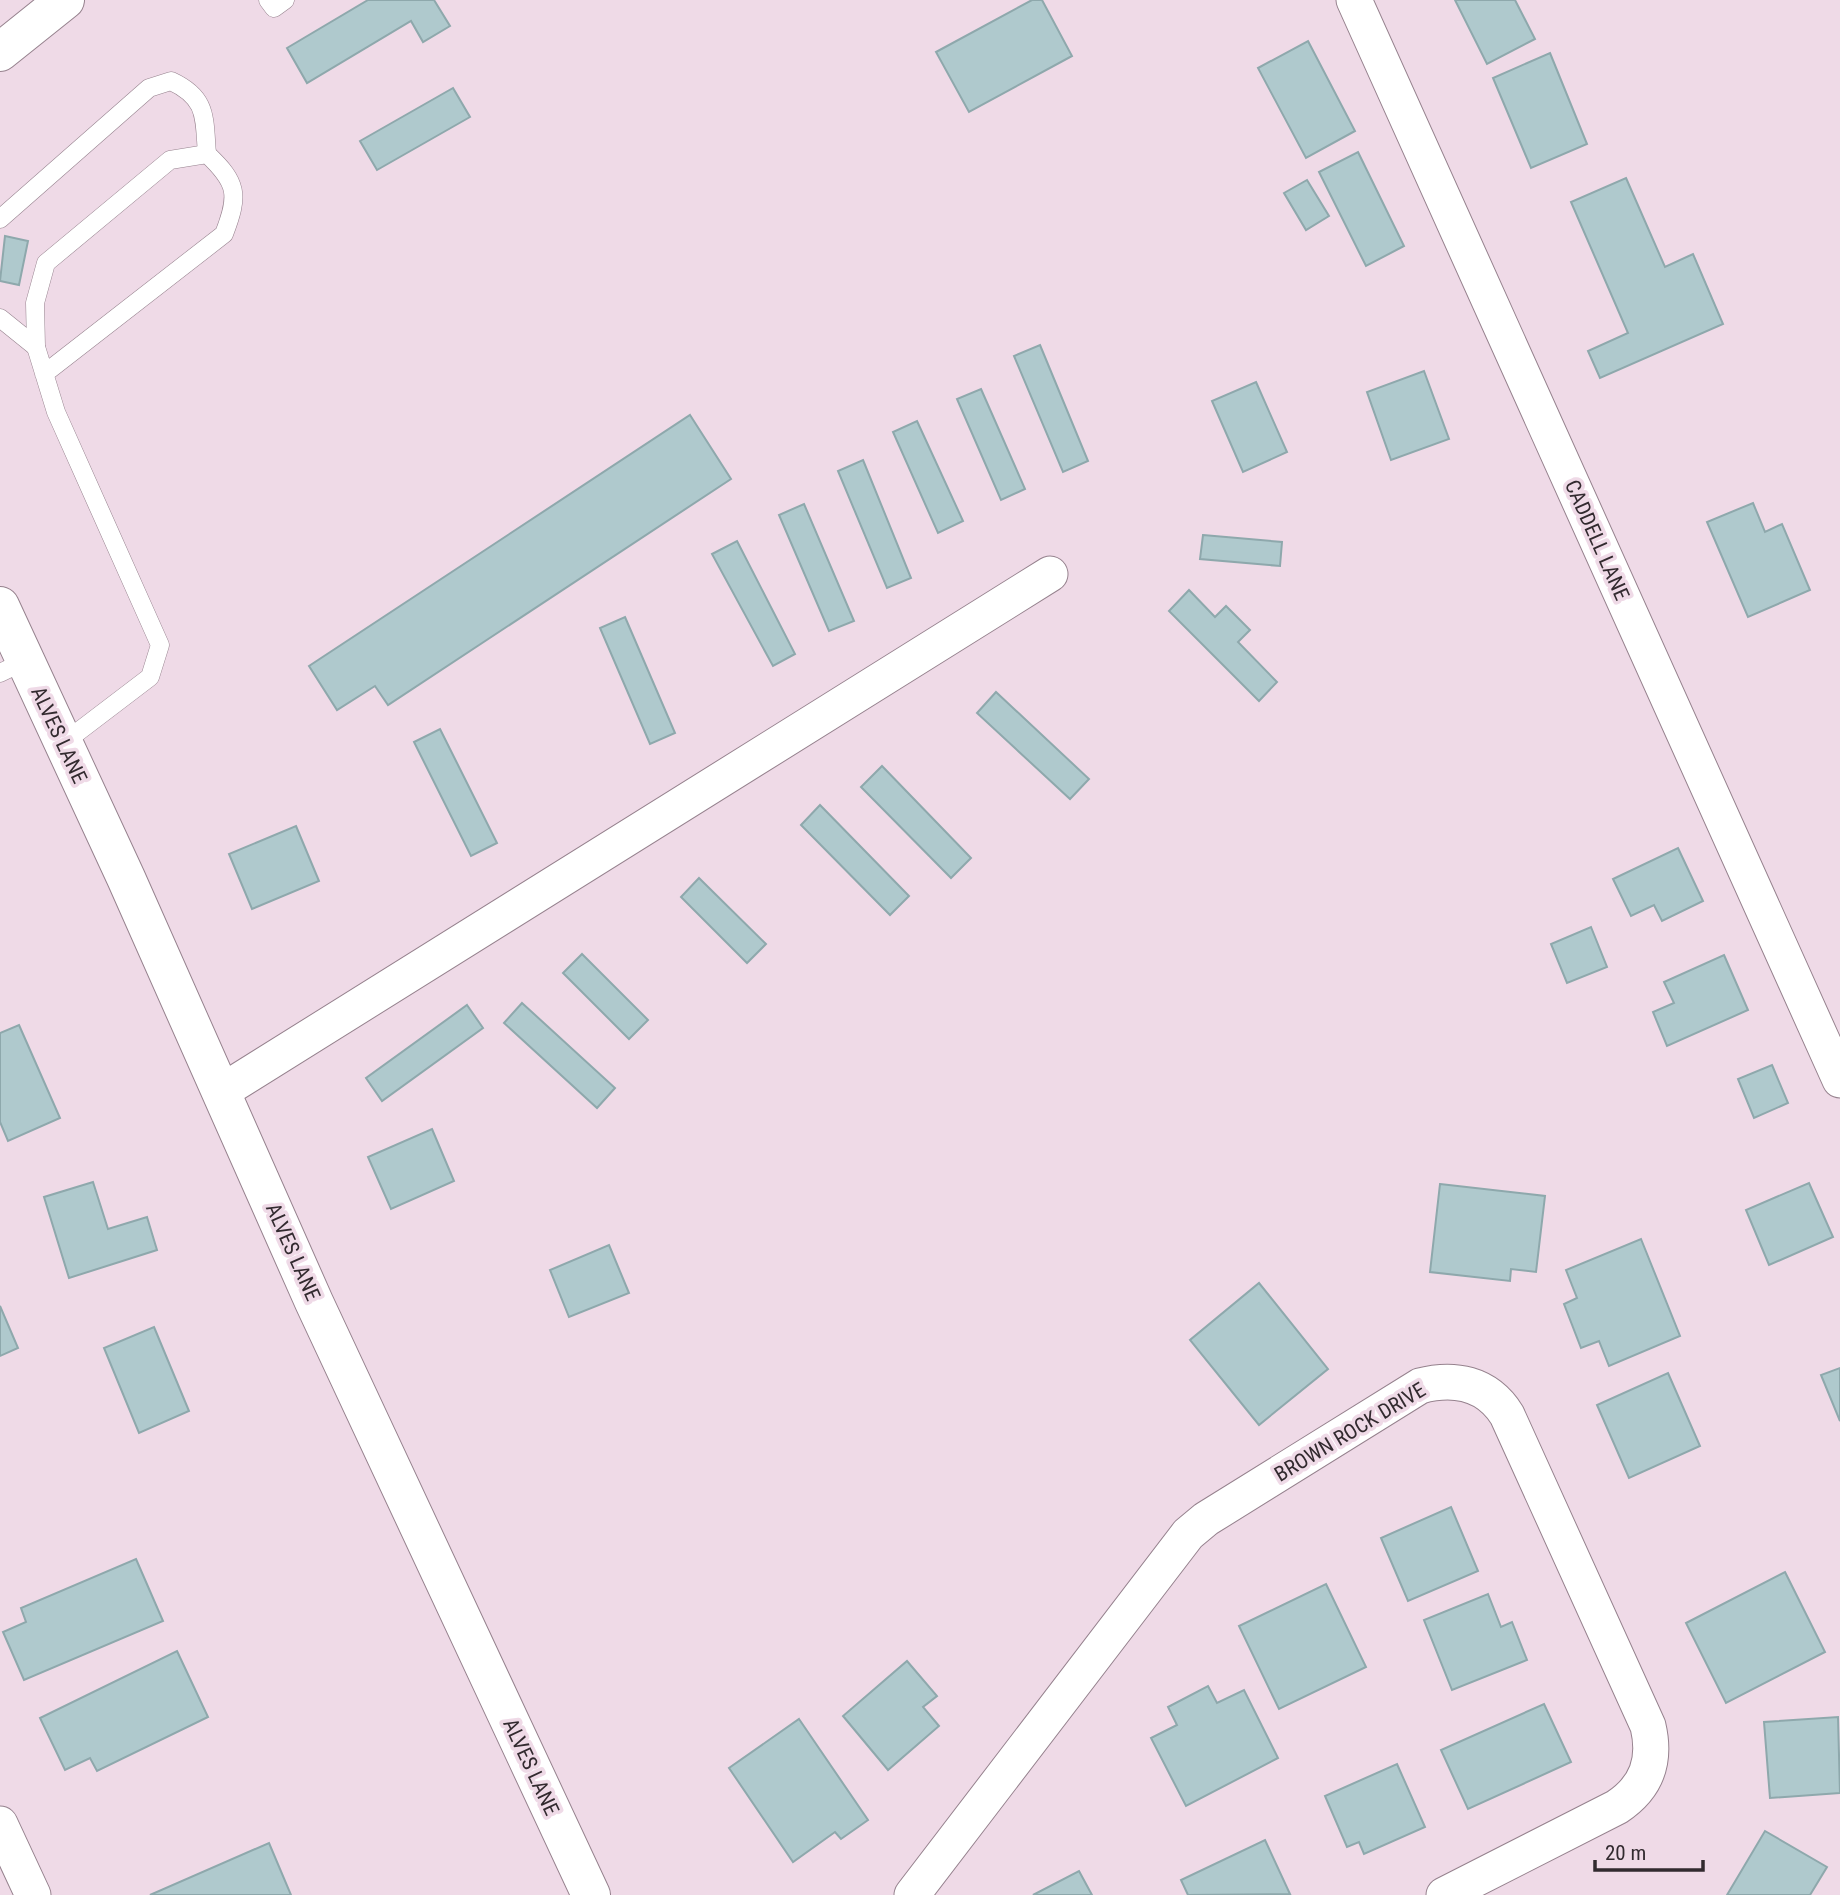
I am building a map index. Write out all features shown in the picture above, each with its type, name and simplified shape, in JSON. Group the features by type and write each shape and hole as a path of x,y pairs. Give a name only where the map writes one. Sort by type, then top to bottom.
{"street":[{"path":"0,52 65,0"},
{"name":"CADDELL LANE","path":"1354,0 1840,1080"},
{"path":"221,1092 1050,574"},
{"name":"ALVES LANE","path":"0,607 13,667 62,744 126,878 320,1314 591,1895"},
{"name":"BROWN ROCK DRIVE","path":"912,1895 1188,1534 1206,1520 1420,1386 1452,1381 1487,1392 1499,1402 1507,1415 1648,1726 1653,1756 1639,1787 1623,1803 1444,1895"},
{"path":"0,1824 33,1895"}],"lane":[{"path":"268,0 275,8 285,0"},
{"path":"0,219 149,88 171,81 191,90 203,109 207,155 229,174 234,206 224,234 44,374"},
{"path":"62,744 150,677 160,645 56,412 36,347 35,303 46,263 170,160 207,155"},
{"path":"0,318 36,347"}],"building":[{"path":"368,0 434,0 450,26 423,42 411,21 307,83 287,48"},
{"path":"1032,0 1042,0 1072,56 969,112 936,52"},
{"path":"1455,0 1515,0 1535,39 1487,64"},
{"path":"1308,41 1355,131 1306,158 1258,68"},
{"path":"1550,53 1587,144 1531,168 1493,78"},
{"path":"453,88 470,117 377,170 360,141"},
{"path":"1358,152 1404,246 1366,266 1319,172"},
{"path":"1626,178 1665,267 1693,254 1723,324 1600,378 1588,351 1628,333 1571,202"},
{"path":"1307,180 1329,216 1306,230 1284,193"},
{"path":"5,236 28,241 19,285 0,281"},
{"path":"1040,345 1088,461 1063,472 1014,356"},
{"path":"1424,371 1449,439 1391,460 1367,392"},
{"path":"1256,382 1287,452 1243,472 1212,401"},
{"path":"981,389 1025,489 1001,500 957,399"},
{"path":"690,415 731,479 388,705 375,686 337,710 309,666"},
{"path":"917,421 963,521 938,533 893,432"},
{"path":"863,460 911,578 887,588 838,471"},
{"path":"1753,503 1765,532 1782,524 1810,590 1748,617 1707,522"},
{"path":"804,504 854,621 829,631 779,515"},
{"path":"1203,535 1282,542 1280,566 1200,559"},
{"path":"737,541 795,654 773,666 712,554"},
{"path":"1189,590 1215,617 1226,606 1250,630 1238,642 1277,682 1259,701 1169,611"},
{"path":"625,617 675,733 650,744 600,628"},
{"path":"996,692 1089,779 1070,799 977,713"},
{"path":"440,729 497,843 471,856 414,742"},
{"path":"882,766 971,858 951,878 861,787"},
{"path":"820,805 909,896 890,915 801,825"},
{"path":"296,826 319,881 252,909 229,854"},
{"path":"1678,848 1703,901 1662,921 1654,905 1631,916 1613,879"},
{"path":"699,878 766,944 747,963 681,897"},
{"path":"1591,927 1607,967 1567,983 1551,944"},
{"path":"582,954 648,1020 629,1039 563,973"},
{"path":"1724,955 1748,1010 1667,1046 1653,1012 1674,1003 1664,982"},
{"path":"522,1003 615,1088 597,1108 504,1023"},
{"path":"467,1005 483,1028 382,1101 366,1078"},
{"path":"19,1025 60,1118 8,1141 0,1122 0,1033"},
{"path":"1772,1065 1788,1103 1754,1118 1738,1079"},
{"path":"432,1129 454,1181 391,1209 368,1157"},
{"path":"93,1182 108,1229 147,1217 157,1250 69,1278 44,1197"},
{"path":"1809,1183 1833,1237 1769,1265 1746,1210"},
{"path":"1440,1184 1545,1196 1536,1272 1511,1269 1510,1281 1430,1272"},
{"path":"1641,1239 1680,1336 1609,1366 1599,1341 1581,1348 1564,1304 1577,1298 1566,1270"},
{"path":"609,1245 629,1293 569,1317 550,1270"},
{"path":"1259,1283 1328,1369 1259,1425 1190,1340"},
{"path":"0,1306 18,1348 0,1356"},
{"path":"154,1327 189,1411 139,1433 104,1348"},
{"path":"1840,1368 1840,1421 1821,1375"},
{"path":"1668,1373 1700,1446 1629,1478 1597,1405"},
{"path":"1451,1507 1478,1571 1408,1601 1381,1538"},
{"path":"136,1559 163,1621 24,1680 3,1632 26,1622 21,1608"},
{"path":"1785,1572 1825,1652 1726,1703 1686,1623"},
{"path":"1326,1584 1366,1667 1279,1709 1239,1626"},
{"path":"1488,1594 1501,1627 1512,1622 1527,1660 1452,1690 1424,1620"},
{"path":"177,1651 208,1717 97,1771 90,1758 65,1770 40,1718"},
{"path":"907,1661 937,1696 923,1707 939,1726 888,1770 843,1716"},
{"path":"1208,1686 1217,1703 1244,1690 1278,1758 1186,1806 1151,1738 1177,1725 1168,1707"},
{"path":"1544,1704 1571,1762 1468,1809 1441,1750"},
{"path":"1838,1717 1840,1793 1770,1798 1764,1722"},
{"path":"799,1719 868,1820 841,1839 835,1832 793,1862 729,1768"},
{"path":"1397,1764 1425,1827 1364,1854 1359,1842 1347,1847 1325,1796"},
{"path":"1765,1831 1827,1867 1810,1895 1727,1895"},
{"path":"1265,1840 1290,1894 1188,1895 1181,1880"},
{"path":"269,1843 291,1895 150,1895"},
{"path":"1079,1871 1092,1895 1033,1895"}]}
